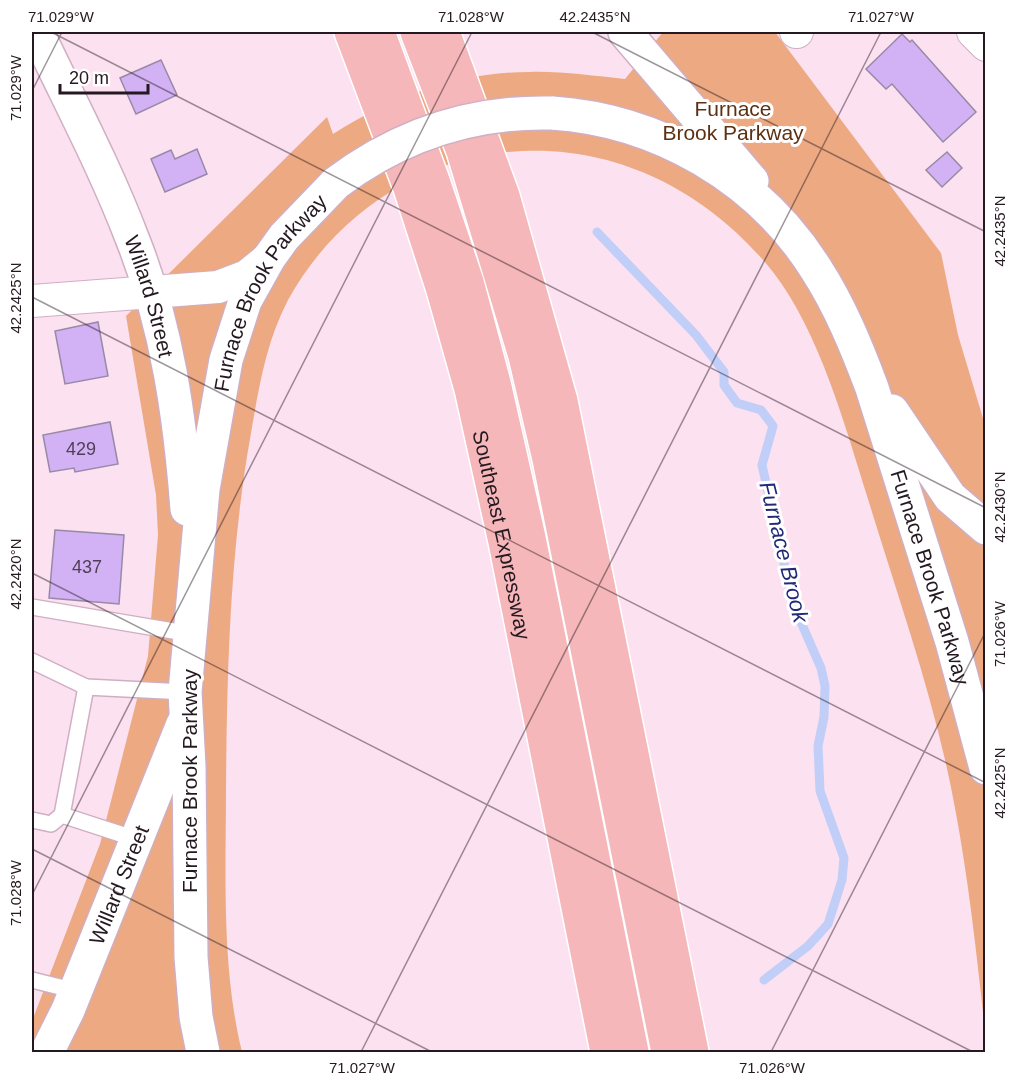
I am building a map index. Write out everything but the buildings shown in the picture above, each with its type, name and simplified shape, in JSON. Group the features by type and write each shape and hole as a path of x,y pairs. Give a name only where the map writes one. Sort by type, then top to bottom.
{"highway":[{"name":"Southeast Expressway","path":"351,32 410,188 443,290 471,389 505,542 607,1053"},
{"path":"378,32 434,181 467,282 495,383 527,527 632,1053"},
{"path":"417,32 463,151 525,356 551,471 668,1053"},
{"path":"443,32 503,196 561,401 692,1053"}],"main road":[{"name":"Willard Street","path":"37,32 110,185 133,238 151,294 165,346 176,403 193,580"},
{"path":"625,32 739,165 801,248"},
{"name":"Furnace Brook Parkway","path":"203,1053 195,1008 191,957 186,704 193,580 203,489 225,360 245,301 268,258 302,216 336,183 379,154 430,131 481,117 552,113 576,115 624,125 691,152 751,196 801,248 817,270 859,353 934,477 950,497 986,528"},
{"name":"Furnace Brook Parkway","path":"859,353 952,642 986,768"},
{"name":"Willard Street","path":"47,1053 76,991 176,738 186,704"}],"street":[{"path":"973,32 986,45"},
{"path":"32,301 151,294 219,287 247,276 268,258"}],"lane":[{"path":"32,607 191,634"},
{"path":"32,661 86,687 186,704"},
{"path":"32,820 51,824 62,815 86,687"},
{"path":"62,815 136,839"},
{"path":"32,980 76,991"}],"green space":[{"name":"Furnace Brook Parkway","path":"663,32 775,32 941,253 958,335 985,425 985,1031 964,864 955,808 938,730 916,652 830,381 818,351 790,296 749,244 693,199 662,181 629,167 594,157 559,152 522,151 486,155 451,164 417,177 386,195 357,216 331,241 308,269 280,316 269,348 257,399 238,521 227,697 226,920 235,1020 242,1052 32,1052 32,1021 100,844 148,656 158,535 156,495 126,316 327,117 333,134 402,98 426,89 477,76 553,72 625,79"}],"waterway":[{"name":"Furnace Brook","path":"597,232 696,335 724,372 724,385 737,403 761,410 773,426 762,465 793,604 821,668 825,686 824,717 818,746 820,791 844,858 842,880 828,924 808,946 764,980"}]}
